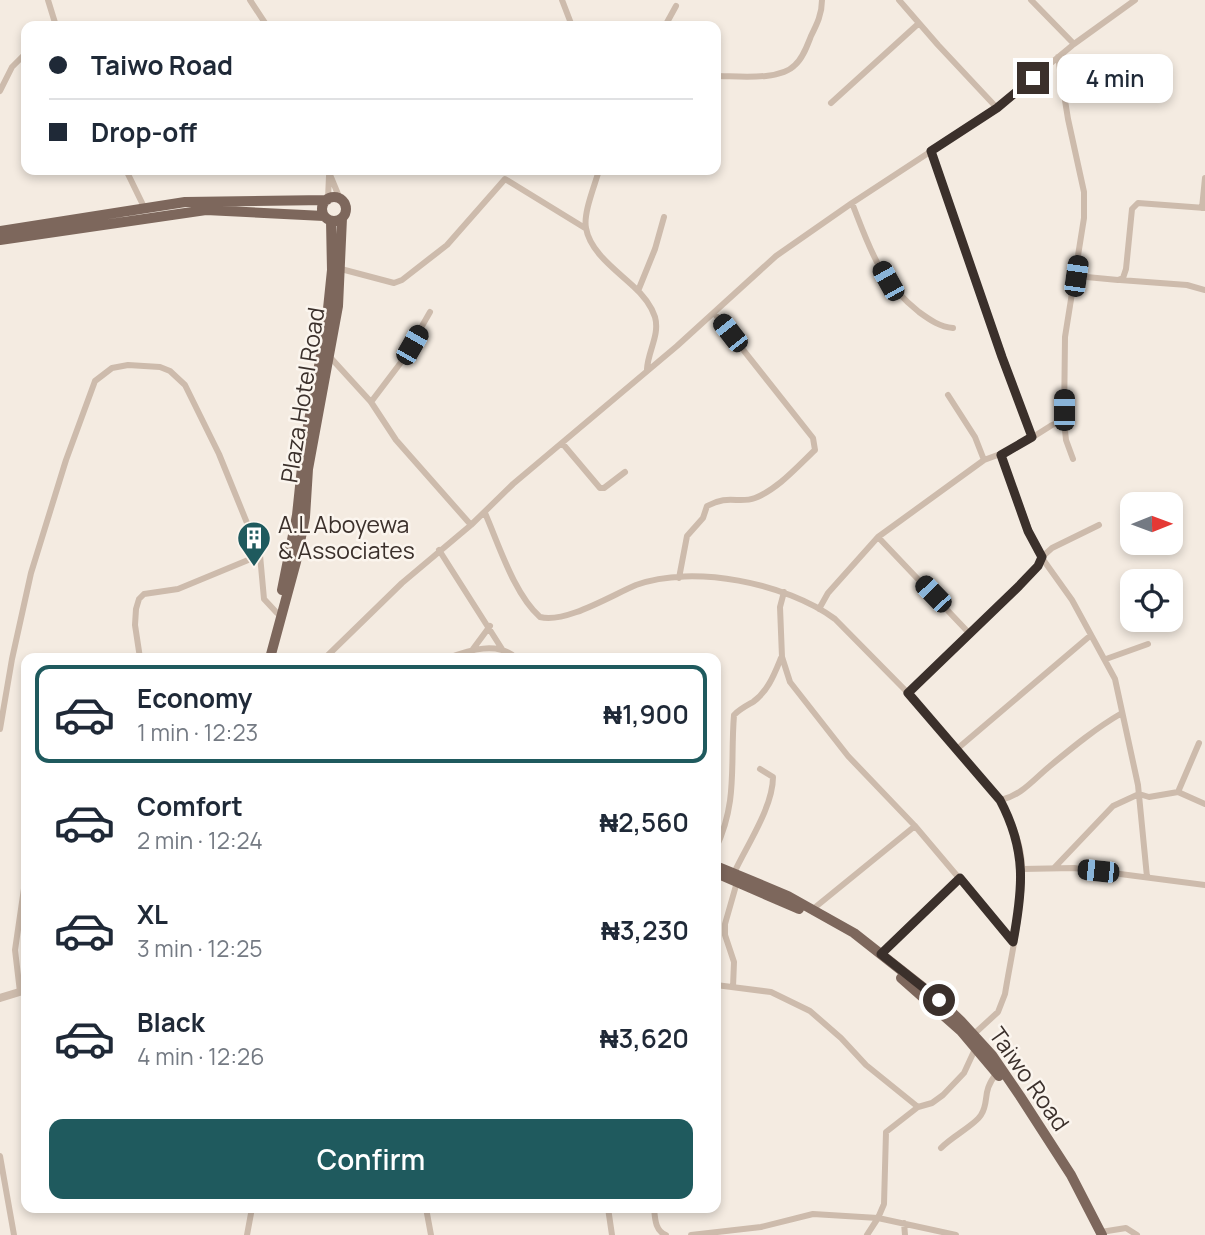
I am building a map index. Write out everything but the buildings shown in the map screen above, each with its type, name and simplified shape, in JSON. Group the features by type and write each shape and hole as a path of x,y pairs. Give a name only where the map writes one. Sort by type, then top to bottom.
{"main road":[{"path":"0,231 146,214 206,210 332,218 346,208 340,199 185,202 146,214 0,240"},
{"path":"327,200 322,207 332,218"},
{"name":"Plaza Hotel Road","path":"269,653 296,562 305,517 308,469 338,306 341,269 332,218"},
{"name":"Plaza Hotel Road","path":"269,653 297,515 304,448 326,328 332,270 332,218"},
{"name":"Taiwo Road","path":"721,869 848,936 906,982 961,1031 997,1073 1099,1234"},
{"name":"Taiwo Road","path":"721,874 813,909 854,933 939,1000 974,1034 1013,1086 1059,1157 1099,1234"}],"street":[{"path":"48,0 54,21"},
{"path":"250,0 264,21"},
{"path":"562,0 570,21"},
{"path":"721,76 774,75 797,64 820,16 822,0"},
{"path":"899,0 997,108"},
{"path":"1031,0 1074,44"},
{"path":"331,653 354,628 439,550 471,526 513,484 714,313 776,256 997,108 1074,44 1135,0"},
{"path":"668,21 676,6"},
{"path":"831,103 918,24"},
{"path":"1058,57 1084,192 1084,218 1065,337 1064,421 1066,440 1073,459"},
{"path":"0,91 12,67 21,58"},
{"path":"931,151 1032,437"},
{"path":"128,175 146,214"},
{"path":"327,200 328,175"},
{"path":"329,175 340,199"},
{"path":"598,175 588,207 586,228 599,254 652,308 656,319 656,335 647,358 647,369"},
{"path":"1118,280 1125,275 1134,206 1143,203 1204,208 1205,178"},
{"path":"341,269 394,282 402,280 447,245 505,179 586,228"},
{"path":"852,203 872,253 898,294 940,326 953,328"},
{"path":"638,291 655,249 664,217"},
{"path":"1076,276 1186,285 1205,290"},
{"path":"371,402 402,361 430,312"},
{"path":"679,578 687,536 703,518 707,506 728,498 754,499 782,481 815,450 813,438 714,313"},
{"path":"330,356 371,402 396,440 471,526"},
{"path":"0,729 30,573 95,381 102,373 112,368 128,365 160,367 170,371 185,385 219,454 260,555 264,598 277,613"},
{"path":"948,395 975,437 984,460"},
{"path":"819,609 828,593 878,537 984,460 1001,455 1064,421"},
{"path":"562,443 600,488 604,488 625,472"},
{"path":"1001,455 1028,531 1042,557 1072,600 1115,679 1139,794 1147,877"},
{"path":"485,513 519,589 540,617 559,618 655,579 690,576 753,583 784,592 819,609 848,631 908,693 1000,800 1011,821 1019,846 1022,869 1002,1006 974,1034"},
{"path":"908,693 1031,574 1042,557 1052,548 1099,525"},
{"path":"878,537 969,633"},
{"path":"439,550 490,626 502,649 508,653"},
{"path":"138,653 136,609 144,594 178,589 260,555"},
{"path":"784,592 780,607 782,657 790,682 848,755 915,826 1013,942"},
{"path":"473,649 490,626"},
{"path":"957,749 1091,635"},
{"path":"1106,659 1148,644"},
{"path":"462,653 473,649 502,649"},
{"path":"721,834 730,810 733,789 734,715 742,707 755,701 770,684 782,657"},
{"path":"1000,800 1013,797 1026,789 1065,754 1122,713"},
{"path":"1178,792 1199,743"},
{"path":"733,987 734,962 724,925 736,878 773,788 773,778 760,769"},
{"path":"1055,868 1113,806 1139,794 1149,797 1178,792 1205,804"},
{"path":"813,909 915,826"},
{"path":"1022,869 1055,868 1205,885"},
{"path":"881,954 960,878"},
{"path":"21,909 15,950 21,981"},
{"path":"721,986 771,992 810,1011 866,1065 918,1107"},
{"path":"0,998 21,992"},
{"path":"867,1235 884,1203 886,1132 918,1107 932,1104 943,1095 964,1073 976,1047"},
{"path":"941,1148 953,1136 977,1121 983,1113 986,1090 997,1073"},
{"path":"0,1156 3,1193 14,1235"},
{"path":"247,1235 251,1213"},
{"path":"427,1213 431,1235"},
{"path":"609,1213 612,1235"},
{"path":"655,1213 660,1233 666,1235"},
{"path":"691,1235 761,1227 813,1214 878,1217 956,1235"},
{"path":"904,1223 905,1235"},
{"path":"761,1227 761,1235"},
{"path":"1099,1234 1126,1228 1137,1235"}],"place":[{"name":"A.L Aboyewa & Associates","path":"254,568"}],"route":[{"path":"939,1000 881,954 960,878 1013,942 1022,869 1019,846 1011,821 1000,800 908,693 1019,586 1038,566 1042,557 1028,531 1001,455 1032,437 931,151 997,108 1033,78"}]}
